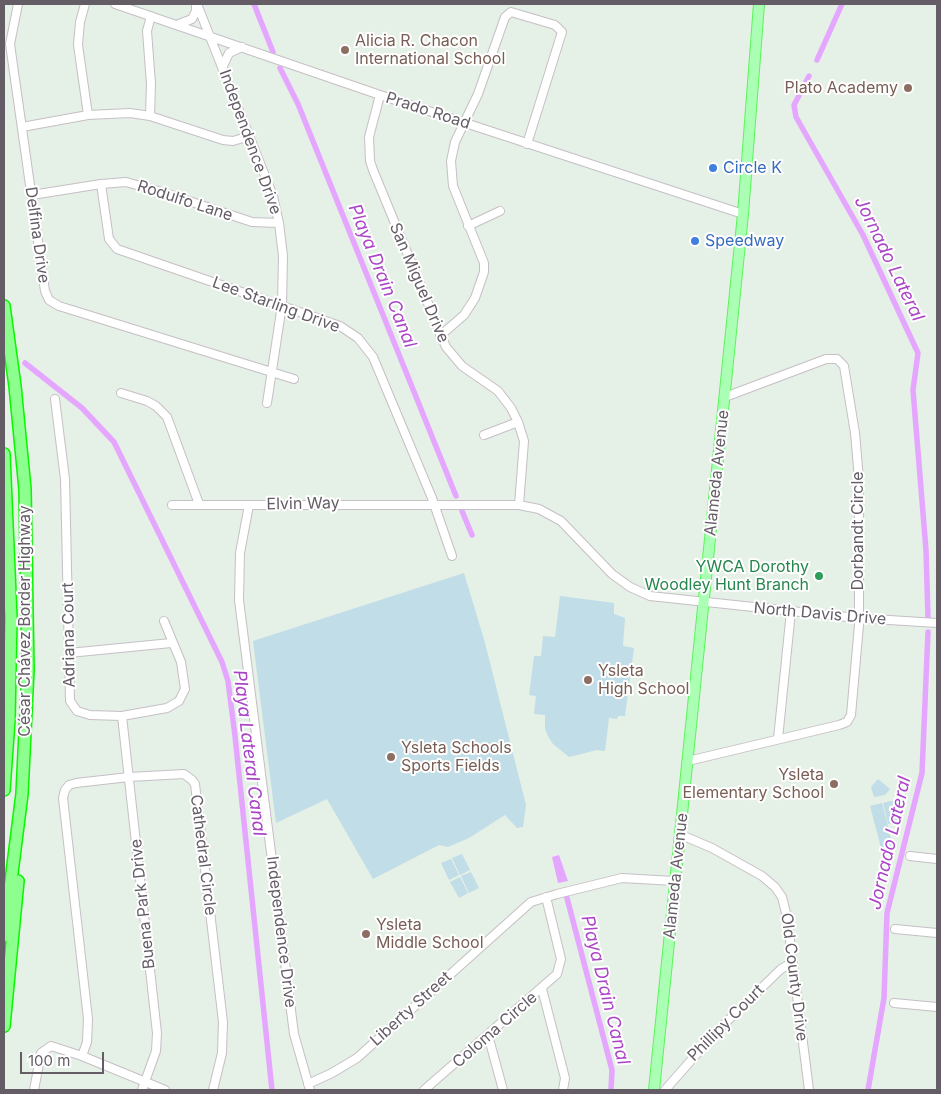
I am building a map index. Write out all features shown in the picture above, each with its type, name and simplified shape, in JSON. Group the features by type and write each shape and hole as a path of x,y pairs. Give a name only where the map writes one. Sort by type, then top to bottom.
{"highway":[{"name":"César Chávez Border Highway","path":"4,306 20,435 28,576 28,670 22,794 4,936"},
{"name":"César Chávez Border Highway","path":"4,454 11,618 4,788"},
{"path":"4,1026 16,914 22,829 22,794"}],"main road":[{"name":"Alameda Avenue","path":"654,1090 743,214 759,4"}],"street":[{"name":"Delfina Drive","path":"18,4 10,44 45,291 49,300 59,306 294,379"},
{"path":"85,4 80,22 78,45 88,115"},
{"name":"Prado Road","path":"115,4 462,123 743,214"},
{"path":"176,24 192,19 196,12 197,4"},
{"name":"Independence Drive","path":"197,4 273,196 279,223 283,256 282,305 266,403"},
{"path":"440,336 464,315 475,298 484,272 484,263 468,226 451,177 453,150 462,123 478,94 505,17 511,12 554,25 561,29 563,35 527,144"},
{"path":"150,116 151,84 147,44 148,25 151,16"},
{"path":"223,66 229,53 242,47"},
{"name":"San Miguel Drive","path":"380,95 370,126 370,161 440,336 449,353 462,366 498,391 506,399 518,422 524,441 519,505"},
{"path":"22,127 88,115 121,113 150,116 222,140 234,141 250,136"},
{"name":"Rodulfo Lane","path":"32,195 120,182 136,184 252,222 279,223"},
{"name":"Lee Starling Drive","path":"101,184 109,238 117,249 340,326 366,346 373,357 434,503 452,556"},
{"path":"468,226 500,211"},
{"name":"Dorbandt Circle","path":"688,761 839,725 849,720 851,715 857,618 858,466 844,366 837,360 826,359 725,397"},
{"path":"121,393 147,401 156,406 167,417 199,504"},
{"name":"Adriana Court","path":"55,398 65,479 70,701 77,711 90,715 122,716 167,708 179,701 185,689 181,662 171,643 164,621"},
{"path":"484,435 518,422"},
{"name":"Elvin Way","path":"172,505 468,503 519,505"},
{"name":"Independence Drive","path":"249,505 240,553 239,600 294,1034 309,1087"},
{"name":"North Davis Drive","path":"519,505 539,509 561,521 612,574 630,587 660,598 857,618 937,623"},
{"path":"778,739 791,611"},
{"path":"69,653 171,643"},
{"name":"Buena Park Drive","path":"122,716 157,1033 156,1051 144,1086"},
{"name":"Cathedral Circle","path":"82,1056 87,1042 88,1018 64,798 65,790 69,785 76,783 180,774 192,780 194,784 223,1022 222,1053 213,1090"},
{"name":"Old County Drive","path":"679,834 712,848 776,887 785,905 809,1090"},
{"path":"910,856 937,859"},
{"name":"Liberty Street","path":"309,1087 357,1058 523,908 546,897 622,878 674,881"},
{"name":"Coloma Circle","path":"424,1090 557,974 561,965 546,897"},
{"path":"895,929 937,933"},
{"name":"Phillipy Court","path":"665,1090 715,1033 781,969 793,962"},
{"name":"Coloma Circle","path":"542,989 565,1078 563,1090"},
{"path":"894,1003 937,1007"},
{"path":"488,1035 503,1090"},
{"path":"34,1090 41,1053 46,1048 55,1046 82,1056 144,1086 165,1090"}],"shaded area":[{"name":"Ysleta Schools Sports Fields","path":"464,573 485,643 526,805 523,827 517,828 505,815 469,838 448,847 439,845 373,879 327,799 276,823 253,641"},
{"path":"560,596 614,603 614,614 625,618 623,646 634,648 625,716 618,716 617,719 609,718 605,751 597,750 569,757 553,744 548,736 545,729 545,715 534,714 536,696 529,695 534,656 541,656 543,636 555,637"},
{"path":"878,779 890,789 885,795 874,797 871,787"},
{"path":"895,800 900,821 888,824 883,803"},
{"path":"882,803 893,846 881,848 870,806"},
{"path":"462,854 470,870 460,875 452,858"},
{"path":"559,855 568,881 558,883 552,857"},
{"path":"451,859 459,875 449,880 441,863"},
{"path":"471,872 479,888 469,893 461,876"},
{"path":"460,877 468,893 459,898 450,882"}],"waterway":[{"name":"Playa Drain Canal","path":"254,4 273,52"},
{"name":"Jornado Lateral","path":"817,60 842,4"},
{"name":"Playa Drain Canal","path":"280,68 298,104 456,496"},
{"name":"Jornado Lateral","path":"809,76 794,105 796,117 863,235 918,353 913,390 926,550 928,618"},
{"name":"Playa Lateral Canal","path":"25,363 82,408 114,442 222,662 228,681 235,736 272,1090"},
{"name":"Playa Drain Canal","path":"462,511 472,535"},
{"name":"Jornado Lateral","path":"868,1090 884,998 887,913 922,773 928,632"},
{"name":"Playa Drain Canal","path":"567,898 612,1070 611,1090"}],"place":[{"name":"Alicia R. Chacon International School","path":"345,50"},
{"name":"Plato Academy","path":"908,88"},
{"name":"Circle K","path":"713,168"},
{"name":"Speedway","path":"695,241"},
{"name":"YWCA Dorothy Woodley Hunt Branch","path":"819,576"},
{"name":"Ysleta High School","path":"588,680"},
{"name":"Ysleta Schools Sports Fields","path":"391,757"},
{"name":"Ysleta Elementary School","path":"834,784"},
{"name":"Ysleta Middle School","path":"366,934"}]}
